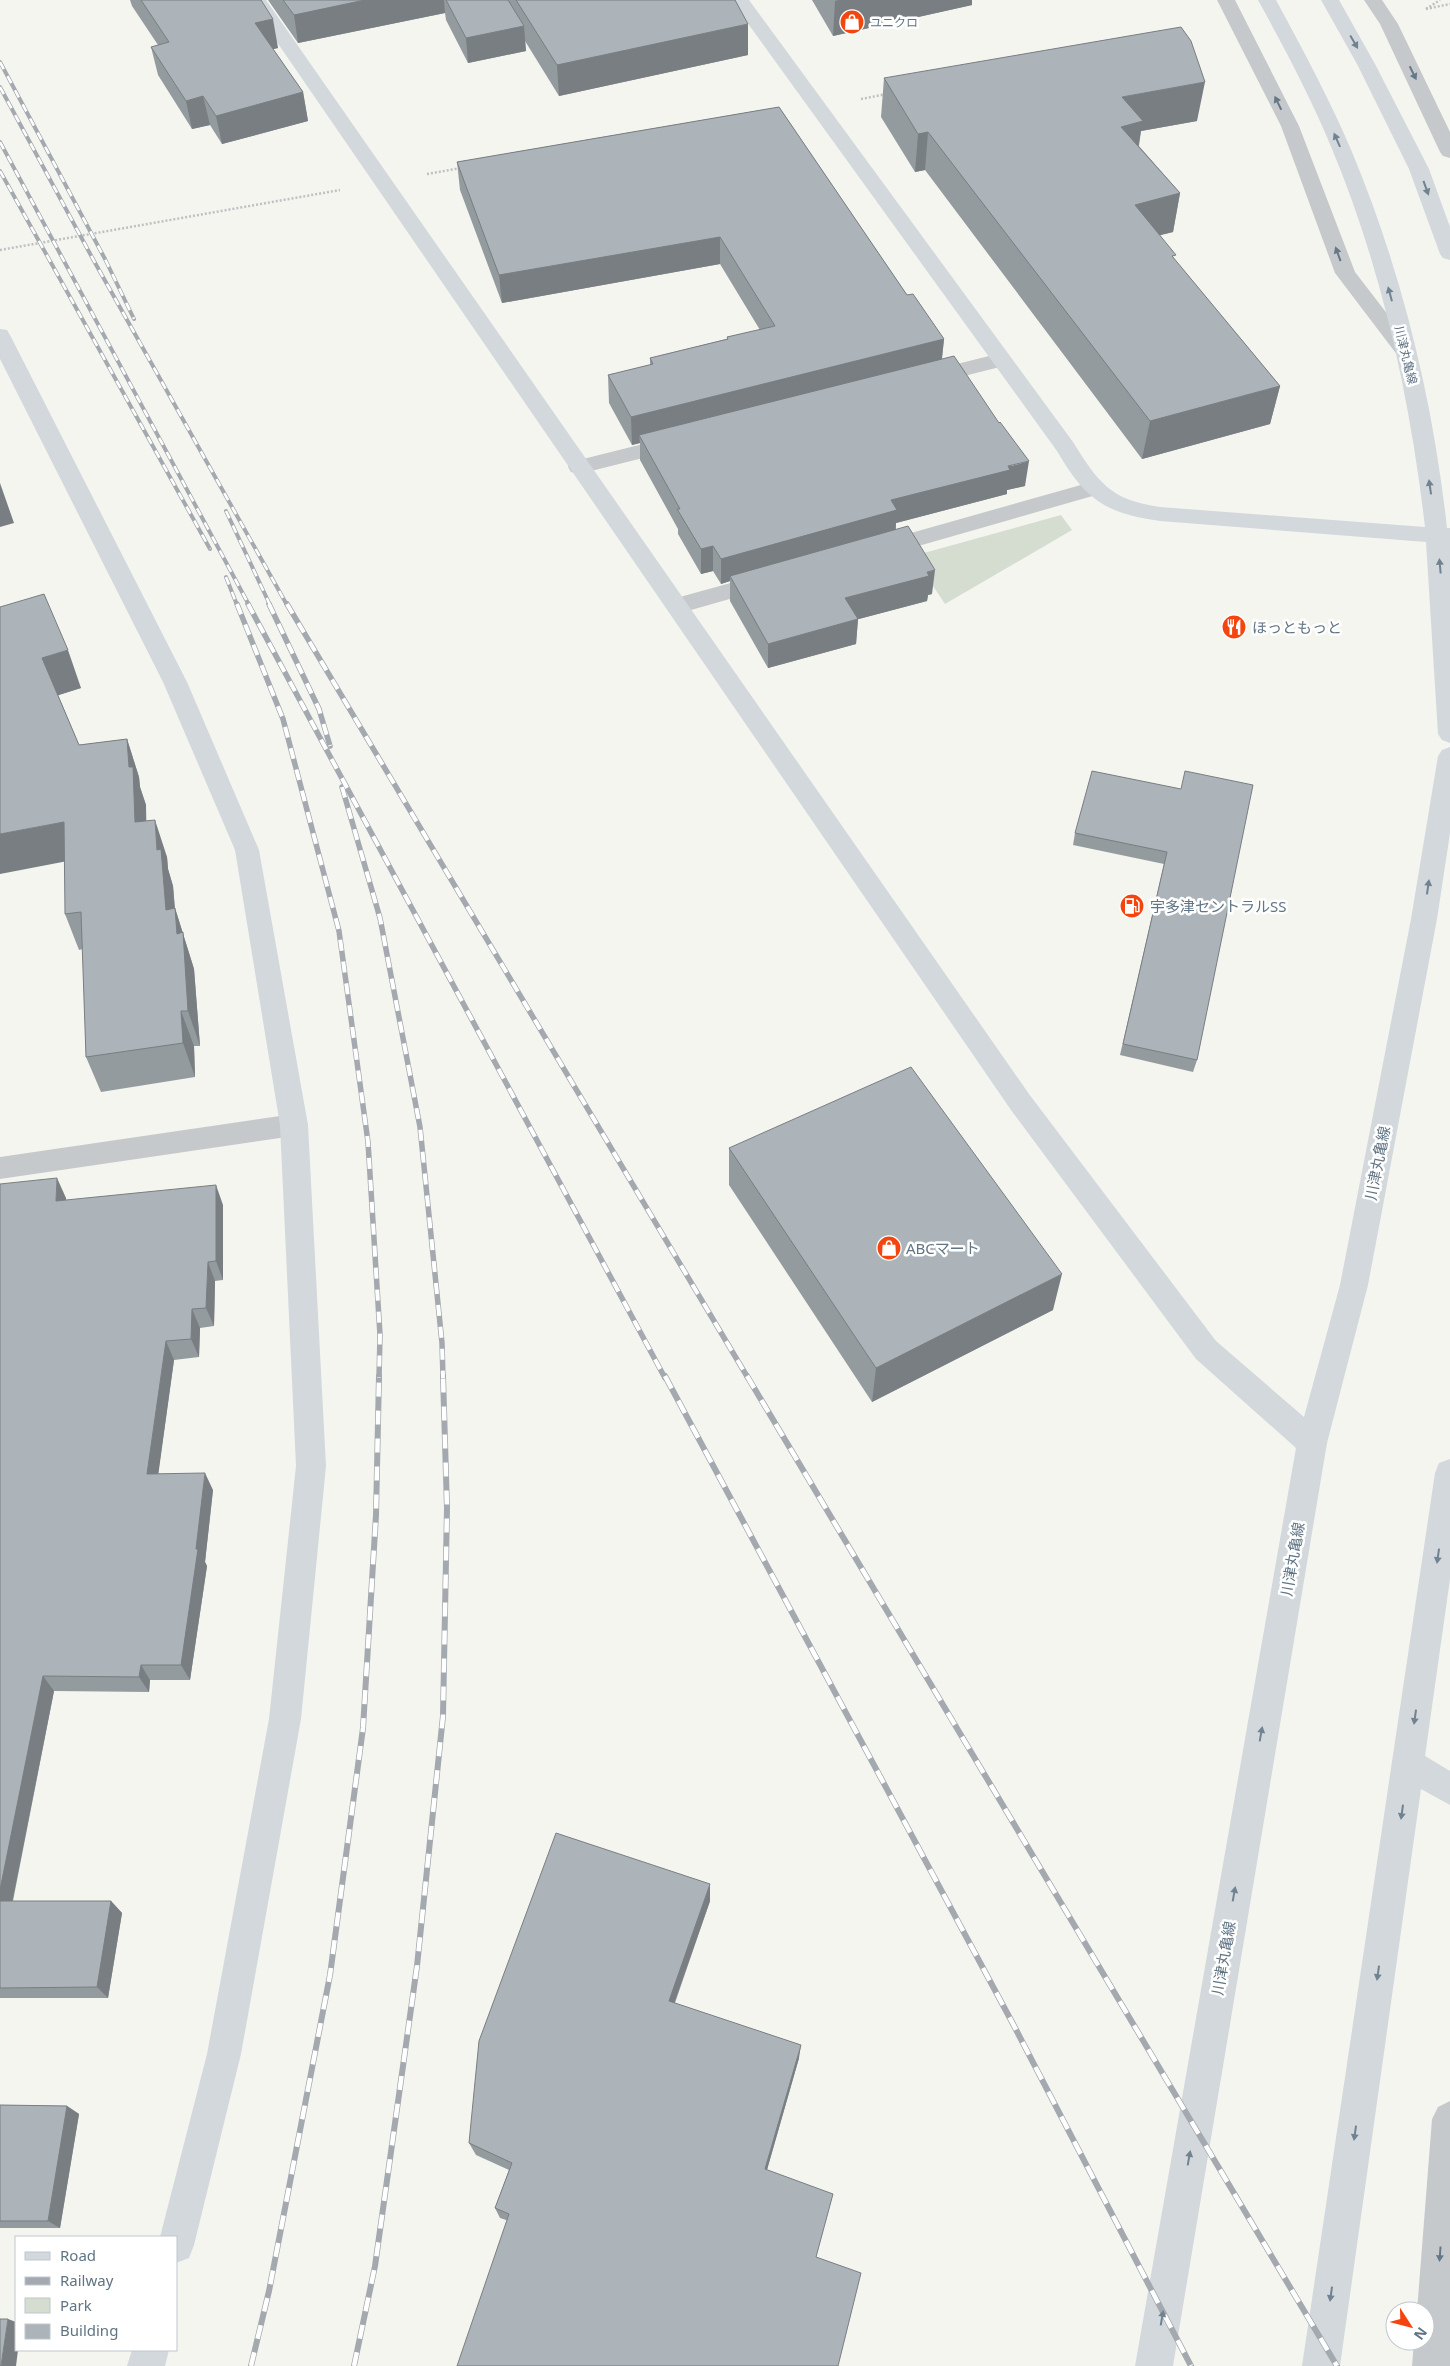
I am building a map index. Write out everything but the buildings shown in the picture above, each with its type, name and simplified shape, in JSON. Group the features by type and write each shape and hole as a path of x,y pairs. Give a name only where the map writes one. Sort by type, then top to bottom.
{"street":[{"path":"257,0 1020,1102 1206,1350 1312,1443"},
{"path":"740,0 1002,360 1087,481 1104,495 1122,505 1139,511 1160,514 1444,536"},
{"path":"1226,0 1290,126 1345,273 1405,350"},
{"name":"川津丸亀線","path":"1267,0 1306,71 1352,173 1383,268 1405,350 1444,536 1450,734"},
{"path":"1330,0 1366,64 1418,169 1450,254"},
{"path":"1373,0 1388,24 1450,152"},
{"path":"3,350 175,682 248,850 294,1125 311,1466 285,1719 224,2054 178,2237"},
{"path":"908,384 1002,360"},
{"path":"580,467 690,439"},
{"path":"863,554 1095,488"},
{"path":"677,606 788,575"},
{"name":"川津丸亀線","path":"1154,2366 1312,1443 1354,1285 1424,919 1450,756"},
{"path":"0,1168 294,1125"},
{"path":"1321,2366 1450,1473"},
{"path":"1409,1764 1450,1789"},
{"path":"1431,2366 1450,2118"},
{"path":"146,2366 150,2351"}],"path":[{"path":"1440,0 1423,10 1450,4"},
{"path":"853,100 892,93"},
{"path":"425,174 464,168"},
{"path":"0,250 344,189"}],"green space":[{"path":"1061,515 1072,530 945,604 913,556"}],"railway":[{"path":"0,62 105,259 134,319"},
{"path":"0,87 94,261 287,605"},
{"path":"0,142 249,605"},
{"path":"0,171 210,549"},
{"path":"226,511 270,605"},
{"path":"226,577 237,605"},
{"path":"237,604 283,719 339,931 368,1142 380,1335 379,1378"},
{"path":"248,604 665,1378"},
{"path":"269,604 319,709 330,746"},
{"path":"287,604 748,1378"},
{"path":"342,787 380,918 420,1127 442,1343 443,1378"},
{"path":"251,2366 269,2291 330,1975 363,1728 376,1515 379,1376"},
{"path":"354,2366 375,2266 417,1966 443,1716 447,1508 443,1376"},
{"path":"665,1376 1012,2022 1191,2366"},
{"path":"747,1376 1337,2366"}],"place":[{"name":"ユニクロ","path":"852,22"},
{"name":"ほっともっと","path":"1234,627"},
{"name":"宇多津セントラルSS","path":"1132,906"},
{"name":"ABCマート","path":"889,1248"}]}
